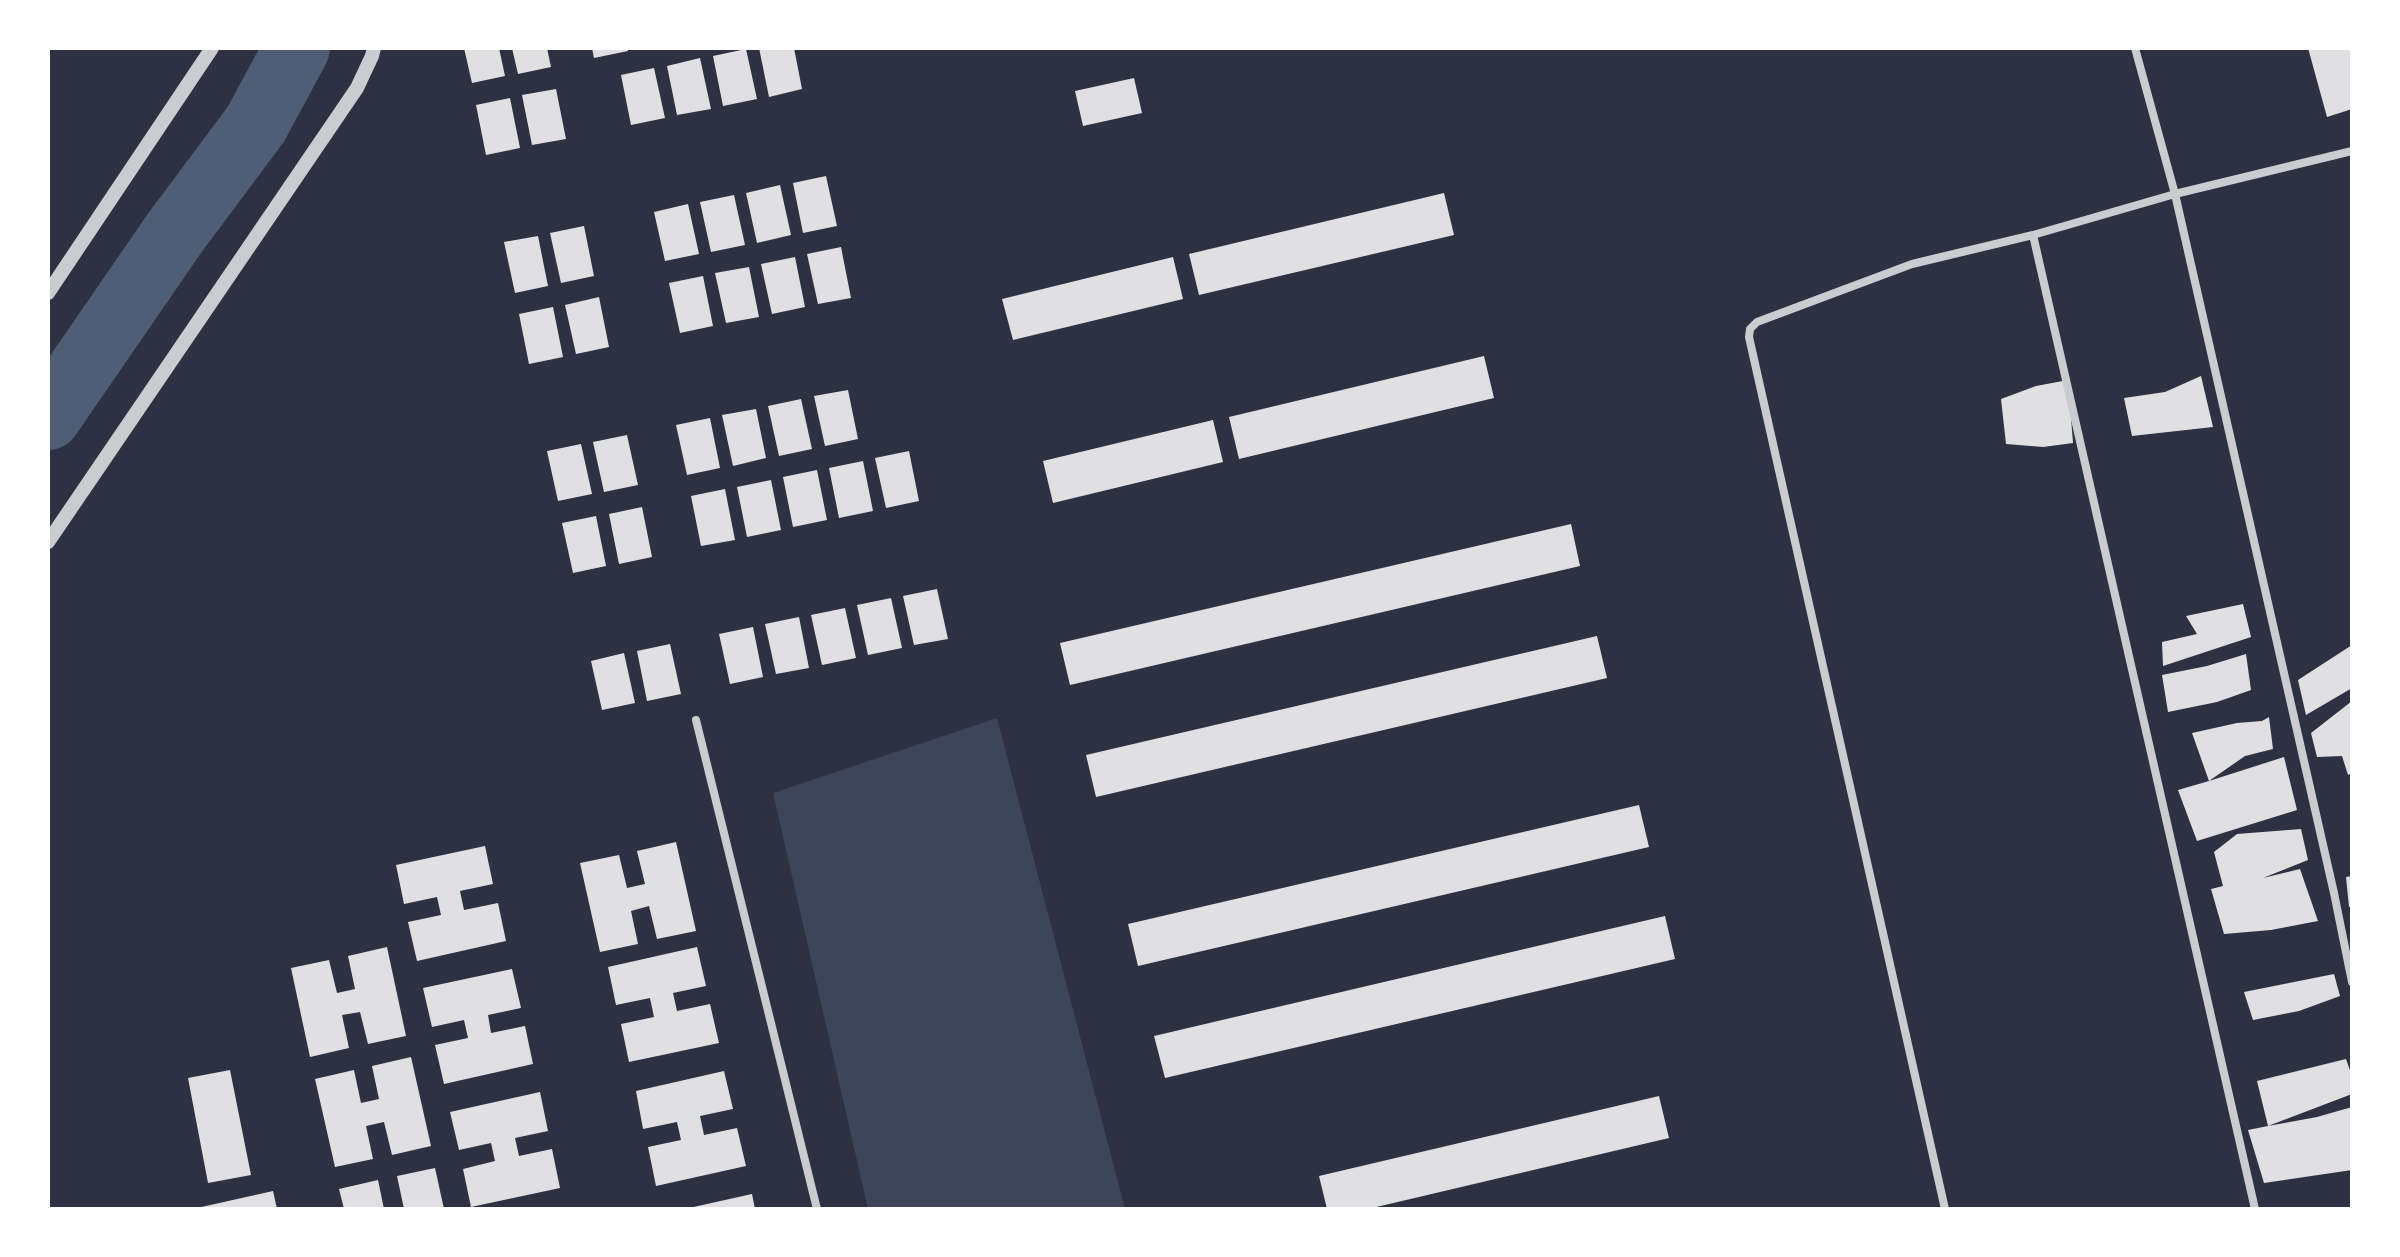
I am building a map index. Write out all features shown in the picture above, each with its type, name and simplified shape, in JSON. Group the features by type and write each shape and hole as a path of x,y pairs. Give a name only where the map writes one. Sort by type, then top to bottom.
{"street":[{"path":"48,293 212,48"},
{"path":"48,542 357,88 374,48"},
{"path":"2135,48 2175,194 2352,982"},
{"path":"1945,1209 1749,337 1750,329 1757,322 1912,264 2352,151"},
{"path":"2033,235 2255,1209"},
{"path":"696,720 817,1209"}],"shaded area":[{"path":"997,718 1125,1209 868,1209 773,793"}],"building":[{"path":"464,48 499,48 505,76 472,83"},
{"path":"512,48 547,48 551,67 518,74"},
{"path":"592,48 627,48 628,51 594,58"},
{"path":"759,48 794,48 802,89 769,97"},
{"path":"2308,48 2352,48 2352,109 2327,117"},
{"path":"746,49 757,99 723,106 713,56"},
{"path":"700,58 711,109 677,115 667,66"},
{"path":"654,68 665,118 631,125 621,75"},
{"path":"1134,78 1142,113 1083,126 1075,91"},
{"path":"556,89 566,139 532,145 522,95"},
{"path":"510,98 520,148 486,155 476,105"},
{"path":"826,176 837,226 803,233 793,183"},
{"path":"780,185 791,235 757,243 746,193"},
{"path":"1444,193 1454,235 1199,295 1189,254"},
{"path":"734,195 745,245 711,252 700,202"},
{"path":"688,204 699,254 665,261 654,212"},
{"path":"584,226 594,276 561,283 550,233"},
{"path":"538,236 548,286 515,293 504,242"},
{"path":"841,247 851,298 818,304 807,254"},
{"path":"795,257 805,307 772,314 761,264"},
{"path":"1173,257 1183,299 1013,340 1002,299"},
{"path":"749,267 759,317 726,323 715,273"},
{"path":"703,276 713,326 680,333 669,283"},
{"path":"599,297 609,347 576,354 565,305"},
{"path":"553,307 563,357 529,364 519,314"},
{"path":"1484,356 1494,398 1239,459 1229,417"},
{"path":"2201,376 2213,427 2132,436 2124,398 2165,392"},
{"path":"2068,380 2073,443 2043,447 2006,444 2001,399 2036,386"},
{"path":"848,390 858,439 825,446 814,396"},
{"path":"801,399 812,449 779,456 768,406"},
{"path":"756,409 766,458 733,466 722,415"},
{"path":"710,418 720,468 687,475 676,425"},
{"path":"1213,420 1223,462 1053,503 1043,461"},
{"path":"627,435 638,485 604,492 593,442"},
{"path":"581,444 592,494 558,501 547,451"},
{"path":"909,451 919,501 886,508 875,458"},
{"path":"863,461 873,511 839,518 829,468"},
{"path":"817,470 827,520 793,527 783,477"},
{"path":"771,480 781,530 747,537 737,487"},
{"path":"725,489 735,540 701,546 691,496"},
{"path":"642,507 652,557 619,564 609,514"},
{"path":"596,516 606,566 573,573 562,523"},
{"path":"1571,524 1580,566 1070,685 1060,643"},
{"path":"937,589 948,639 914,645 903,596"},
{"path":"891,598 902,648 868,655 857,605"},
{"path":"2243,604 2251,637 2163,666 2162,642 2197,634 2186,616"},
{"path":"845,608 856,658 822,665 811,615"},
{"path":"799,617 809,668 776,674 765,624"},
{"path":"753,627 763,677 730,684 719,634"},
{"path":"1597,636 1607,678 1096,797 1086,755"},
{"path":"670,644 681,694 647,701 637,651"},
{"path":"2352,645 2352,688 2306,715 2298,680"},
{"path":"624,653 635,703 602,710 591,661"},
{"path":"2246,654 2251,690 2217,702 2168,712 2162,675"},
{"path":"2352,701 2352,773 2348,775 2342,756 2317,757 2311,733"},
{"path":"2269,717 2273,749 2245,756 2209,781 2192,733 2262,721"},
{"path":"2284,757 2297,810 2197,841 2178,790"},
{"path":"1639,805 1649,847 1138,966 1128,924"},
{"path":"2301,829 2308,860 2263,878 2300,869 2318,921 2271,930 2224,934 2211,889 2223,886 2214,852 2237,834"},
{"path":"676,842 696,931 657,939 649,906 631,911 638,944 600,952 580,863 619,855 627,888 645,884 637,851"},
{"path":"485,846 493,884 460,891 464,910 498,903 506,941 417,961 408,922 441,915 437,897 404,904 396,865"},
{"path":"2352,876 2352,906 2349,907 2346,877"},
{"path":"1665,916 1675,959 1165,1078 1154,1036"},
{"path":"387,947 406,1036 368,1044 360,1012 342,1015 349,1048 310,1057 291,968 329,960 337,993 355,989 348,956"},
{"path":"697,947 706,986 673,993 677,1011 710,1004 719,1043 629,1062 621,1024 654,1017 650,998 616,1005 608,967"},
{"path":"512,969 521,1008 488,1015 491,1033 525,1026 533,1064 444,1084 435,1045 468,1038 464,1020 432,1027 423,988"},
{"path":"2334,974 2340,996 2299,1011 2253,1020 2244,992"},
{"path":"411,1057 431,1146 392,1155 384,1122 366,1126 373,1159 335,1167 315,1079 354,1070 361,1103 379,1099 372,1066"},
{"path":"2346,1059 2352,1076 2352,1094 2268,1126 2257,1081"},
{"path":"230,1070 251,1175 208,1183 188,1078"},
{"path":"724,1071 733,1109 700,1116 704,1135 737,1128 746,1166 656,1186 648,1147 681,1140 677,1122 643,1129 636,1091"},
{"path":"540,1092 548,1131 515,1138 519,1156 552,1149 560,1188 471,1207 463,1169 495,1161 491,1143 459,1150 450,1112"},
{"path":"1659,1096 1669,1138 1368,1209 1327,1209 1319,1176"},
{"path":"2352,1107 2352,1170 2264,1183 2248,1130"},
{"path":"435,1168 444,1209 404,1209 397,1176"},
{"path":"378,1180 384,1209 344,1209 339,1189"},
{"path":"273,1191 277,1209 197,1209 197,1208"},
{"path":"752,1194 755,1209 689,1209 689,1208"}],"waterway":[{"path":"48,417 174,234 256,124 297,48"}]}
